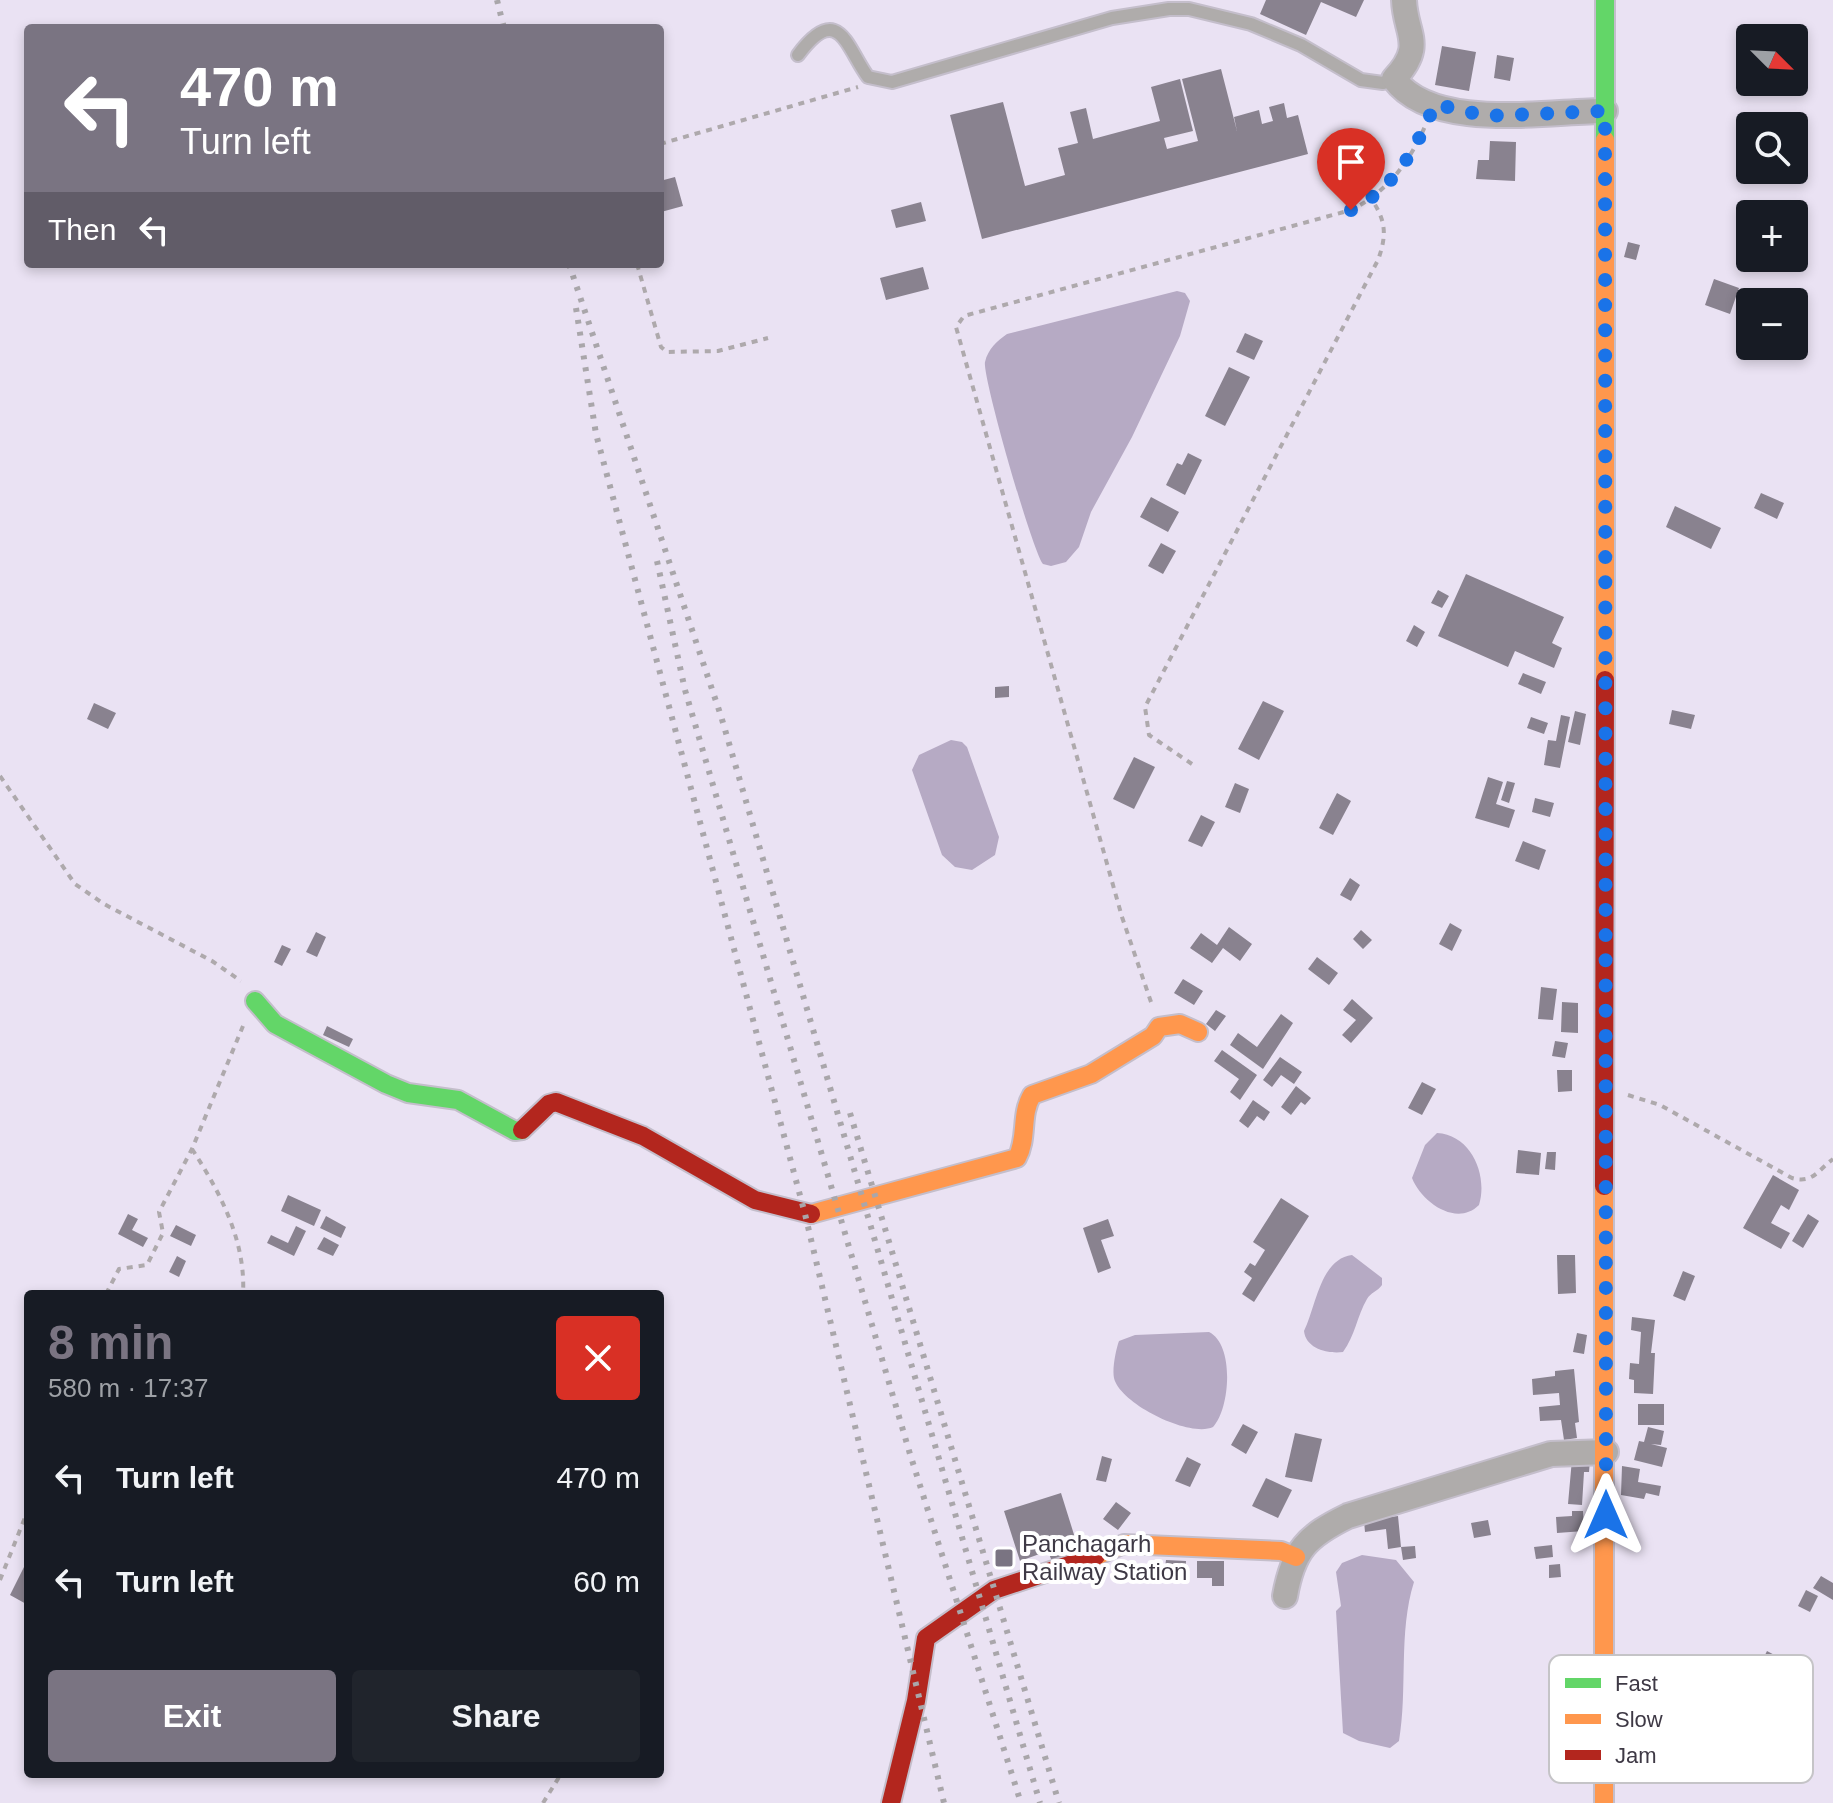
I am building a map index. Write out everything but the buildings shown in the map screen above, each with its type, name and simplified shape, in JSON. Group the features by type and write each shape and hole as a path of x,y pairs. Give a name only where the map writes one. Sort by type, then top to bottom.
{"main road":[{"path":"1605,0 1605,1655"},
{"path":"255,1001 275,1024 408,1093 458,1100 515,1131 528,1126 549,1104 556,1102 639,1135 762,1204 791,1213 811,1214 1017,1158 1021,1153 1021,1117 1032,1095 1091,1074 1153,1036 1159,1027 1180,1024 1198,1032"},
{"path":"891,1803 918,1688 926,1638 994,1590 1078,1564 1124,1544 1281,1551 1296,1557"},
{"path":"1604,1783 1604,1803"}],"street":[{"path":"1404,0 1413,42 1402,71 1394,79 1411,95 1486,116 1605,111"},
{"path":"1285,1596 1296,1557 1319,1530 1348,1516 1551,1454 1606,1452"}],"lane":[{"path":"798,55 817,31 829,28 841,30 848,36 868,77 892,82 1112,18 1189,9 1265,30 1301,45 1361,80 1383,83 1394,79"}],"path":[{"path":"664,143 857,88 868,77"},
{"path":"1159,1027 1122,917 956,327 964,316 1351,210 1372,200 1391,183 1408,158 1435,104"},
{"path":"1192,764 1161,746 1149,735 1145,707 1378,260 1385,230 1383,217 1372,200"},
{"path":"638,268 661,347 667,352 718,351 768,338"},
{"path":"0,776 75,884 104,904 212,961 246,985 255,1001 192,1149 159,1212 163,1233 147,1265 119,1269 108,1290"},
{"path":"1606,1096 1645,1098 1802,1181 1814,1178 1833,1159"},
{"path":"192,1149 224,1198 244,1273 243,1290"},
{"path":"0,1580 24,1520"},
{"path":"543,1803 559,1778"}],"shaded area":[{"path":"1177,291 1185,293 1190,301 1180,336 1132,437 1091,512 1079,547 1066,562 1051,566 1043,564 1029,530 999,429 986,374 988,353 1007,334"},
{"path":"951,740 962,742 967,747 999,837 995,855 972,870 955,867 942,855 912,770 919,755"},
{"path":"1437,1133 1460,1141 1479,1170 1479,1205 1470,1211 1461,1214 1441,1209 1424,1196 1412,1178 1425,1145"},
{"path":"1352,1255 1382,1278 1382,1285 1367,1299 1343,1352 1325,1351 1313,1346 1304,1331 1326,1274 1341,1258"},
{"path":"1209,1332 1223,1350 1227,1378 1223,1406 1213,1427 1189,1428 1173,1423 1142,1408 1119,1388 1114,1374 1119,1341 1135,1335"},
{"path":"1362,1555 1396,1560 1414,1582 1406,1621 1402,1721 1399,1741 1390,1748 1359,1741 1343,1733 1336,1611 1341,1606 1336,1572 1342,1563"}],"railway":[{"path":"497,0 503,24"},
{"path":"570,268 721,716 1040,1803"},
{"path":"576,308 596,434 805,1214 944,1803"},
{"path":"657,561 685,690 910,1454 1021,1803"},
{"path":"850,1113 1059,1803"}],"traffic: fast":[{"path":"1605,0 1605,140"},
{"path":"255,1001 275,1024 386,1084 408,1093 458,1100 515,1131 522,1130"}],"traffic: slow":[{"path":"1605,140 1605,680"},
{"path":"811,1214 1017,1158 1032,1095 1091,1074 1153,1036 1159,1027 1180,1024 1198,1032"},
{"path":"1604,1186 1604,1655"},
{"path":"1096,1556 1124,1544 1281,1551 1296,1557"},
{"path":"1604,1783 1604,1803"}],"traffic: jam":[{"path":"1604,1186 1605,680"},
{"path":"522,1130 549,1104 556,1102 643,1136 755,1200 811,1214"},
{"path":"891,1803 916,1701 926,1638 994,1590 1096,1556"}],"place":[{"name":"Panchagarh Railway Station","path":"1004,1558"}],"route":[{"path":"1351,210 1372,200 1391,183 1423,133 1435,104 1486,116 1523,112 1605,111 1606,1515"}]}
